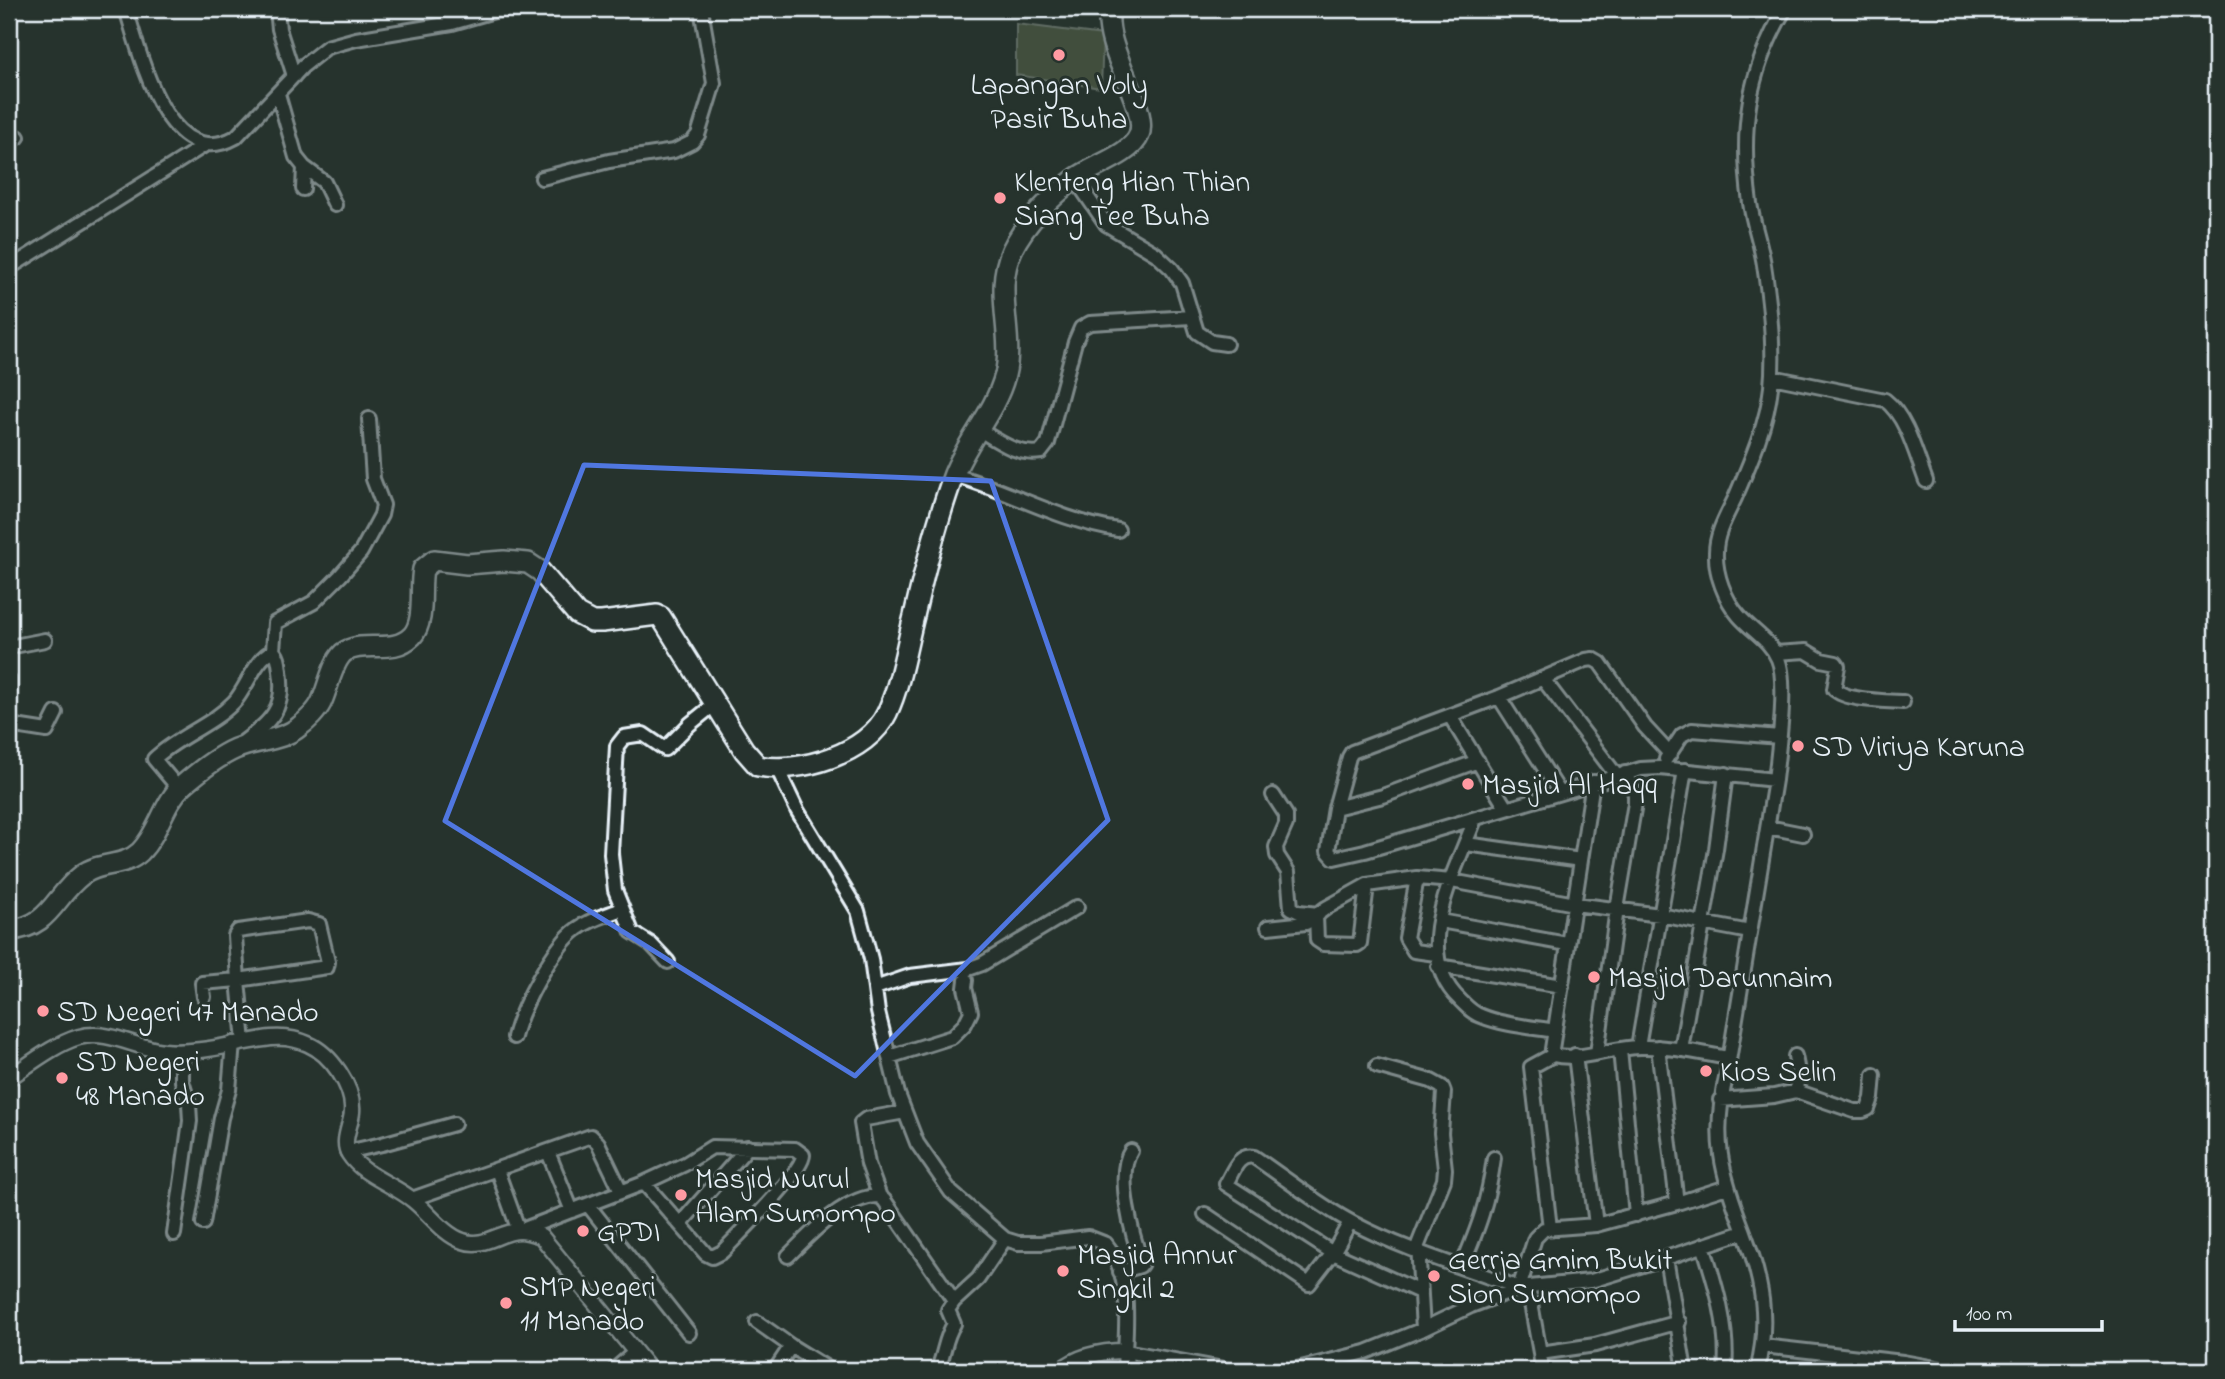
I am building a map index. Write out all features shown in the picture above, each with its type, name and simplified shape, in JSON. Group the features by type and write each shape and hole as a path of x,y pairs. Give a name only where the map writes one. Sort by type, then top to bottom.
{"highway":[{"path":"9,930 36,924 84,873 95,868 124,863 133,858 145,846 179,789 197,773 234,750 289,733 301,726 321,704 338,661 346,651 394,646 410,638 418,627 423,569 434,560 467,564 504,561 528,564 540,571 577,614 587,620 602,622 659,615 750,758 758,765 777,768 820,761 857,746 887,714 902,667 928,555 954,475 970,441 990,412 1005,375 1007,348 1003,290 1010,255 1048,202 1075,179 1127,150 1140,134 1140,116 1108,26 1110,9"}],"street":[{"path":"126,9 151,86 165,113 183,133 205,145"},
{"path":"276,9 279,29 294,76"},
{"path":"9,268 205,145 223,143 236,137 317,53 341,42 452,23 501,9"},
{"path":"542,178 609,161 674,151 692,142 698,135 714,83 701,9"},
{"path":"1757,1370 1763,1346 1765,1312 1754,1264 1727,1187 1719,1147 1720,1100 1775,780 1780,737 1782,671 1766,640 1738,615 1725,595 1718,574 1716,553 1719,535 1767,412 1772,377 1772,345 1764,266 1751,206 1746,141 1753,81 1759,58 1785,9"},
{"path":"278,94 293,152 304,167 324,182 335,205"},
{"path":"303,189 304,167"},
{"path":"1075,179 1106,224 1156,254 1172,269 1182,283 1196,332 1212,342 1226,344"},
{"path":"978,429 1027,454 1041,452 1048,443 1074,342 1081,328 1090,323 1191,317"},
{"path":"1772,377 1885,400 1893,406 1902,421 1926,481"},
{"path":"234,750 267,724 276,713 282,682 277,656 273,651 275,623 314,602 340,576 361,552 383,510 373,479 369,419"},
{"path":"954,475 992,486 1065,516 1118,530"},
{"path":"9,647 45,640"},
{"path":"179,789 154,759 227,708 243,690 268,652 273,651"},
{"path":"1775,653 1806,651 1822,660 1836,663 1838,666 1834,689 1838,693 1873,700 1903,702"},
{"path":"1670,754 1645,727 1596,660 1586,660 1499,697 1352,752 1335,808 1327,846 1329,854 1334,858 1475,819 1621,774 1660,768 1775,780"},
{"path":"1543,679 1635,794 1597,1053"},
{"path":"9,680 9,694"},
{"path":"1499,697 1560,793"},
{"path":"668,962 651,944 632,932 615,890 612,863 618,744 627,736 643,734 665,748 716,703"},
{"path":"9,725 47,731 56,713"},
{"path":"1450,716 1506,808"},
{"path":"1660,768 1682,735 1692,730 1780,737"},
{"path":"1335,808 1396,792 1478,761"},
{"path":"777,768 797,810 858,912 871,959 877,1012 905,1112 918,1143 951,1192 1005,1239 1018,1243 1088,1237 1099,1240 1111,1250 1121,1272 1126,1306 1126,1370"},
{"path":"1638,1046 1685,770"},
{"path":"1681,1050 1716,849 1726,774"},
{"path":"1553,1055 1567,944 1593,782"},
{"path":"1273,795 1286,815 1286,824 1276,847 1277,855 1288,872 1291,908 1318,915"},
{"path":"1475,819 1440,921 1437,960 1448,986 1478,1015 1555,1031"},
{"path":"1768,827 1803,834"},
{"path":"1466,844 1581,860"},
{"path":"1268,927 1298,925 1367,885 1417,878 1452,881 1750,932"},
{"path":"1417,878 1406,938 1413,951 1437,960 1562,986"},
{"path":"1318,915 1317,940 1323,944 1357,946 1360,943 1367,885"},
{"path":"875,988 910,976 968,969 982,964 1077,907"},
{"path":"514,1037 518,1020 534,989 567,938 579,927 622,909"},
{"path":"203,1223 220,1123 238,1042 239,980 235,936 238,931 297,922 313,921 319,924 327,967 239,980 202,983 204,997"},
{"path":"1440,921 1567,944"},
{"path":"889,1057 952,1037 960,1030 970,1014 966,980"},
{"path":"9,1078 65,1043 90,1035 111,1037 164,1051 182,1051 281,1037 298,1041 318,1050 344,1078 352,1097 352,1114 346,1138 347,1152 358,1164 412,1199 461,1241 475,1244 519,1231 644,1183 685,1164 712,1147 795,1149 802,1152 803,1164 715,1256 706,1254 644,1183"},
{"path":"1550,1228 1531,1067 1553,1055 1597,1053 1638,1046 1729,1058"},
{"path":"1658,1047 1677,1203"},
{"path":"1620,1050 1636,1215"},
{"path":"174,1234 190,1121 189,1104 182,1081 182,1051"},
{"path":"1575,1055 1596,1225"},
{"path":"1796,1056 1796,1091"},
{"path":"1377,1066 1431,1081 1442,1087 1444,1092 1441,1133 1444,1180 1419,1238 1423,1329"},
{"path":"1720,1100 1774,1096 1796,1091 1854,1111 1863,1111 1868,1109 1872,1098 1874,1075"},
{"path":"905,1112 866,1119 861,1123 869,1168 880,1197 954,1301"},
{"path":"347,1152 454,1124"},
{"path":"412,1199 591,1136 595,1138 621,1191"},
{"path":"680,1224 748,1147"},
{"path":"1121,1272 1142,1263 1130,1218 1125,1177 1126,1158 1131,1151"},
{"path":"548,1152 572,1211"},
{"path":"1420,1292 1333,1253 1226,1184 1241,1158 1254,1157 1350,1222 1418,1252 1524,1288"},
{"path":"1462,1266 1482,1220 1489,1194 1493,1158"},
{"path":"497,1170 519,1231"},
{"path":"1542,1370 1524,1288 1535,1238 1539,1232 1550,1228 1596,1225 1727,1187"},
{"path":"788,1256 838,1210 874,1195 880,1197"},
{"path":"588,1205 689,1333"},
{"path":"1205,1214 1305,1284 1312,1282 1333,1253 1350,1222"},
{"path":"519,1231 541,1236 650,1370"},
{"path":"1293,1370 1366,1352 1471,1306 1524,1288 1591,1281 1744,1232"},
{"path":"937,1370 945,1352 947,1335 954,1324 948,1310 978,1279 1005,1239"},
{"path":"1703,1245 1720,1302 1727,1356 1725,1370"},
{"path":"1666,1258 1679,1322 1685,1370"},
{"path":"757,1322 830,1370"},
{"path":"1540,1353 1595,1345 1679,1322"},
{"path":"775,1370 791,1346"},
{"path":"1763,1346 1903,1362 1947,1370"},
{"path":"1061,1370 1101,1351 1125,1351 1222,1370"},
{"path":"614,1370 635,1352"}],"highlighted area":[{"path":"584,465 991,481 1108,820 855,1076 445,821"}],"green space":[{"name":"Lapangan Voly Pasir Buha","path":"1016,24 1103,35 1101,88 1016,75"}],"place":[{"name":"Lapangan Voly Pasir Buha","path":"1059,55"},
{"name":"Klenteng Hian Thian Siang Tee Buha","path":"1000,198"},
{"name":"SD Viriya Karuna","path":"1798,746"},
{"name":"Masjid Al Haqq","path":"1468,784"},
{"name":"Masjid Darunnaim","path":"1594,977"},
{"name":"SD Negeri 47 Manado","path":"43,1011"},
{"name":"Kios Selin","path":"1706,1071"},
{"name":"SD Negeri 48 Manado","path":"62,1078"},
{"name":"Masjid Nurul Alam Sumompo","path":"681,1195"},
{"name":"GPDI","path":"583,1231"},
{"name":"Masjid Annur Singkil 2","path":"1063,1271"},
{"name":"Gerrja Gmim Bukit Sion Sumompo","path":"1434,1276"},
{"name":"SMP Negeri 11 Manado","path":"506,1303"}]}
